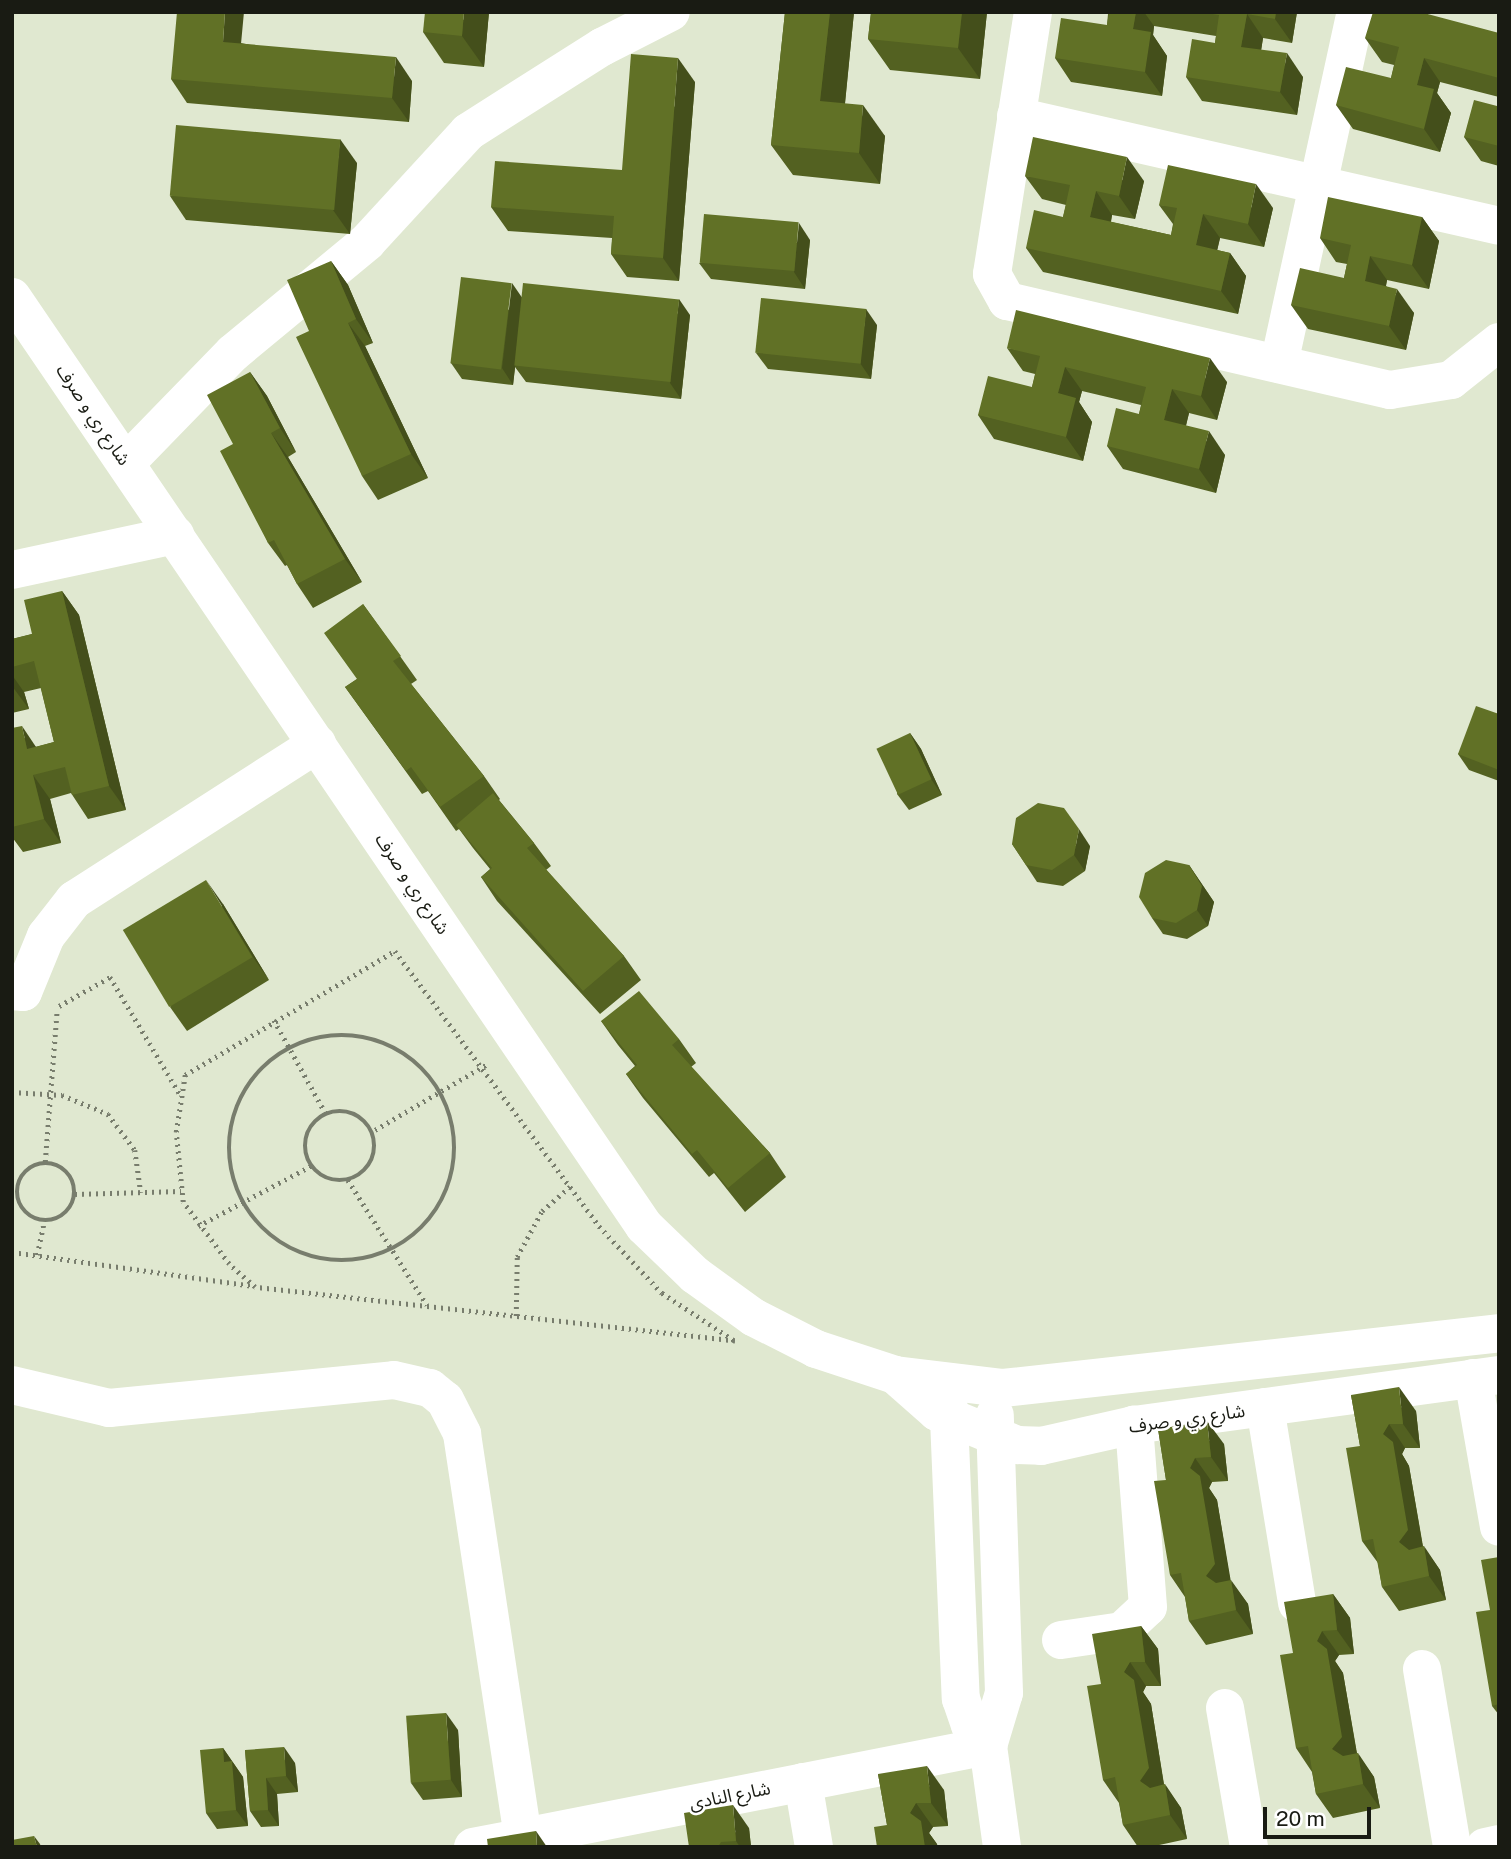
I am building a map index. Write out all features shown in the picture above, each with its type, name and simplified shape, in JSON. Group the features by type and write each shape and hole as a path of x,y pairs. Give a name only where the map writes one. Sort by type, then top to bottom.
{"street":[{"path":"126,463 233,353 367,242 468,132 602,47 671,12"},
{"path":"1033,12 992,274 999,294 1018,304 1390,390 1421,388 1451,380 1499,342"},
{"path":"1279,364 1356,12"},
{"path":"1016,116 1499,226"},
{"name":"شارع ري و صرف","path":"12,297 644,1226 695,1275 753,1317 806,1343 948,1399 996,1437 1041,1446 1134,1425 1486,1376"},
{"path":"12,570 175,535"},
{"path":"12,991 23,992 46,936 74,900 317,744"},
{"name":"شارع ري و صرف","path":"948,1399 994,1387 1499,1332"},
{"path":"1486,1376 1499,1527"},
{"path":"12,1385 109,1408 394,1380 430,1388 445,1401 462,1434 523,1837"},
{"path":"994,1387 1004,1693 988,1746 1002,1847"},
{"path":"948,1399 961,1699 970,1725 988,1746"},
{"path":"1265,1407 1297,1603"},
{"path":"1061,1640 1122,1631 1148,1607 1134,1425"},
{"path":"1422,1668 1452,1847"},
{"path":"1225,1708 1250,1847"},
{"name":"شارع النادى","path":"472,1847 523,1837 626,1832 803,1782 988,1746"},
{"path":"803,1782 814,1847"},
{"path":"1485,1847 1499,1844"}],"path":[{"path":"12,1251 255,1287 734,1341 662,1293 570,1187 478,1070 396,951 274,1020 185,1075 176,1132 181,1191 198,1226 255,1287"},
{"path":"46,1014 110,976 182,1097"},
{"path":"45,1162 57,1007"},
{"path":"274,1020 326,1114"},
{"path":"331,1035 374,1039 412,1059 441,1091 454,1135 450,1181 428,1221 392,1250 344,1262 296,1253 274,1240 242,1203 229,1160 234,1116 255,1076 290,1048 331,1035"},
{"path":"376,1130 346,1110 326,1114 305,1140 311,1166 335,1180 348,1180 370,1164 376,1130 521,1045"},
{"path":"12,1092 50,1093 92,1105 121,1126 135,1150 141,1193"},
{"path":"45,1162 66,1170 75,1194 68,1212 44,1223 26,1214 14,1194 24,1172 45,1162"},
{"path":"198,1226 311,1166"},
{"path":"348,1180 428,1306"},
{"path":"516,1316 517,1256 542,1212 570,1187"},
{"path":"75,1194 181,1191"},
{"path":"37,1255 44,1223"}],"building":[{"path":"177,12 225,12 223,42 396,57 392,98 171,79"},
{"path":"425,12 464,12 462,36 423,32"},
{"path":"785,12 830,12 820,101 863,105 859,153 771,145"},
{"path":"871,12 962,12 958,48 868,39"},
{"path":"1109,12 1136,12 1133,29 1151,32 1145,72 1055,58 1061,18 1107,25"},
{"path":"1200,12 1276,12 1275,19 1247,14 1241,47 1287,53 1280,92 1186,77 1192,39 1215,43 1219,15"},
{"path":"1373,12 1420,12 1499,33 1499,78 1424,58 1417,85 1434,89 1424,129 1336,105 1346,67 1391,78 1399,47 1365,38"},
{"path":"631,54 678,58 663,258 611,254 614,216 491,207 495,161 622,170"},
{"path":"1499,99 1499,146 1464,137 1474,100 1497,106"},
{"path":"176,125 340,139 334,210 170,196"},
{"path":"1033,137 1127,157 1119,196 1096,191 1090,217 1171,235 1177,208 1159,205 1168,165 1256,184 1248,224 1203,214 1196,245 1230,253 1221,291 1026,248 1034,210 1063,217 1070,185 1025,176"},
{"path":"1328,197 1422,217 1412,265 1370,256 1365,281 1397,289 1389,326 1291,305 1300,268 1344,278 1351,245 1320,238"},
{"path":"704,214 799,222 794,271 700,263"},
{"path":"331,261 356,319 348,323 411,454 362,476 296,337 309,331 287,280"},
{"path":"461,277 512,283 501,370 450,363"},
{"path":"523,283 679,299 670,382 514,366"},
{"path":"761,298 866,309 861,364 755,353"},
{"path":"1016,310 1210,358 1201,396 1172,389 1164,420 1209,431 1199,469 1107,446 1116,408 1139,414 1146,387 1065,367 1058,393 1076,398 1066,437 978,415 988,376 1032,387 1040,356 1007,348"},
{"path":"250,372 280,428 271,433 345,559 297,584 274,540 268,543 220,451 233,444 207,395"},
{"path":"62,591 109,786 72,795 65,767 33,775 44,819 12,827 12,728 22,726 27,749 54,742 34,661 12,667 12,639 32,634 24,600"},
{"path":"363,604 401,656 393,661 484,776 440,807 411,767 406,771 345,687 357,679 324,633"},
{"path":"1476,706 1499,714 1499,770 1458,754"},
{"path":"910,733 932,779 898,795 876,749"},
{"path":"493,793 534,843 527,848 624,956 583,991 481,877 492,868 456,825"},
{"path":"1038,803 1064,808 1079,829 1074,855 1052,870 1026,865 1012,844 1016,818"},
{"path":"1166,860 1189,865 1202,886 1197,910 1176,923 1152,918 1139,897 1145,873"},
{"path":"206,880 252,957 169,1007 123,930"},
{"path":"639,991 679,1039 672,1045 770,1153 728,1188 697,1150 692,1154 626,1074 637,1065 601,1021"},
{"path":"1399,1387 1403,1424 1389,1424 1383,1434 1393,1442 1408,1530 1399,1542 1409,1550 1424,1546 1429,1576 1382,1587 1373,1539 1362,1541 1346,1448 1360,1446 1351,1395"},
{"path":"1207,1421 1211,1457 1195,1458 1190,1468 1200,1476 1215,1564 1206,1576 1216,1583 1231,1580 1236,1610 1189,1621 1181,1573 1170,1575 1154,1481 1166,1480 1158,1429"},
{"path":"1499,1557 1499,1704 1492,1706 1476,1612 1490,1610 1481,1560"},
{"path":"1333,1594 1337,1630 1322,1631 1317,1641 1327,1649 1342,1737 1332,1749 1343,1756 1358,1753 1363,1784 1316,1794 1308,1746 1296,1748 1280,1655 1293,1653 1284,1602"},
{"path":"1141,1626 1145,1662 1130,1662 1124,1672 1134,1680 1149,1768 1140,1781 1150,1788 1165,1784 1170,1815 1123,1825 1115,1777 1103,1780 1087,1686 1101,1684 1092,1634"},
{"path":"446,1713 451,1780 411,1783 406,1716"},
{"path":"284,1747 286,1776 266,1778 268,1810 250,1811 245,1750"},
{"path":"223,1748 224,1762 232,1761 236,1810 206,1813 200,1750"},
{"path":"927,1766 931,1803 916,1803 910,1813 921,1821 925,1847 877,1847 874,1827 887,1825 878,1774"},
{"path":"733,1805 736,1841 721,1842 718,1847 689,1847 684,1813"},
{"path":"536,1831 537,1847 488,1847 487,1839"},
{"path":"34,1836 37,1847 12,1847 12,1840"}]}
